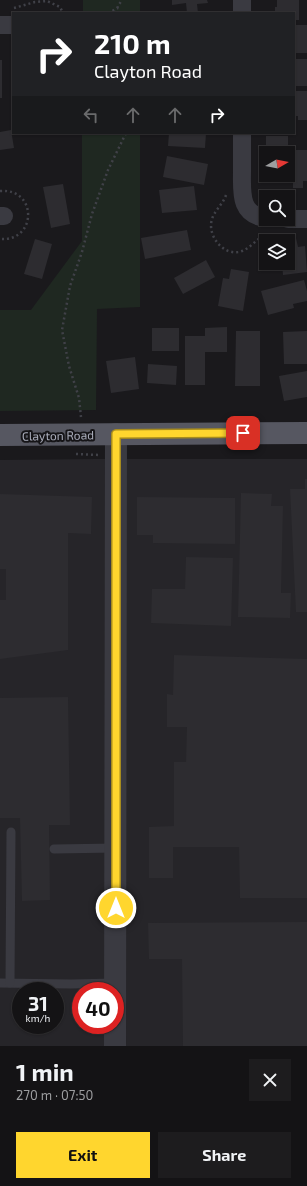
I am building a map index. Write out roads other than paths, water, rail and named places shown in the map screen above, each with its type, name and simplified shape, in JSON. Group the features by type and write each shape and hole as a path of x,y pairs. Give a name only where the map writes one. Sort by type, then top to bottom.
{"main road":[{"name":"Clayton Road","path":"0,435 307,432"}],"street":[{"path":"242,0 242,12"},
{"path":"242,134 243,199 249,210 259,217"},
{"path":"295,219 307,219"},
{"path":"115,982 116,434"},
{"path":"115,1034 115,1046"}],"lane":[{"path":"11,832 5,983 72,984"},
{"path":"54,849 116,848"}]}
